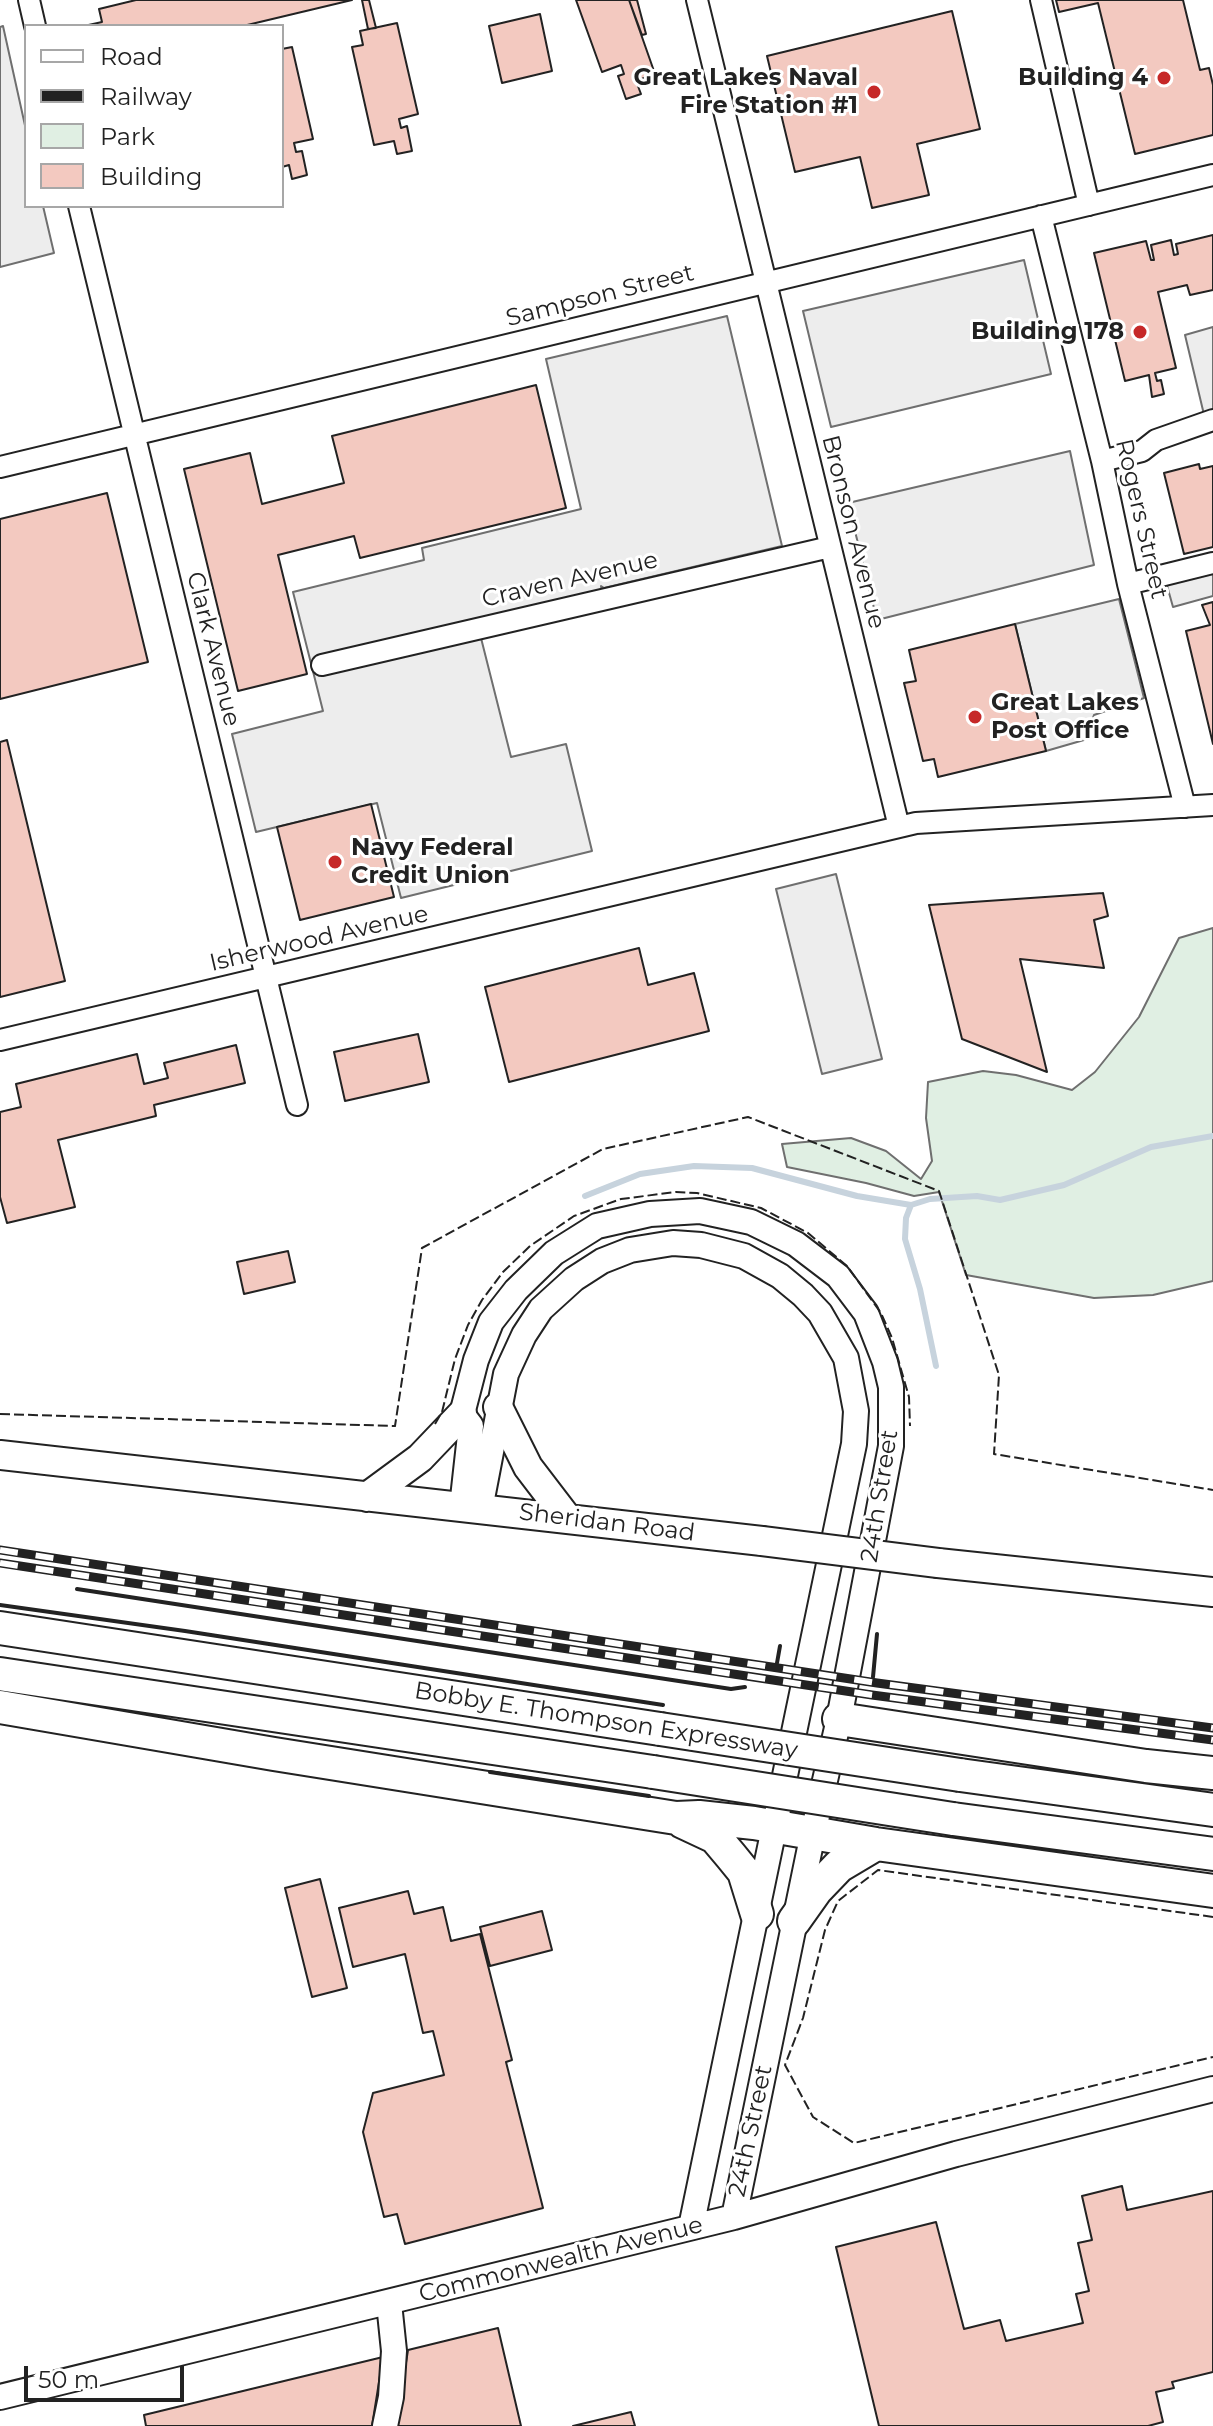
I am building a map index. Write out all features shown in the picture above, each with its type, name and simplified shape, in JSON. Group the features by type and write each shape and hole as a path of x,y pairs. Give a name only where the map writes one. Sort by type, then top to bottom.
{"highway":[{"name":"Bobby E. Thompson Expressway","path":"0,1628 960,1775 1213,1810"},
{"name":"Bobby E. Thompson Expressway","path":"0,1674 953,1819 1213,1854"},
{"path":"0,1707 676,1818 699,1817 776,1827 1213,1891"},
{"path":"839,1719 1146,1766 1213,1773"},
{"path":"676,1818 715,1837 744,1872 757,1914"},
{"path":"794,1921 816,1890 839,1866 876,1844"}],"main road":[{"path":"498,1407 522,1459 567,1518"},
{"path":"367,1497 420,1458 462,1414"},
{"name":"Sheridan Road","path":"0,1455 1213,1592"}],"street":[{"path":"29,0 35,24"},
{"name":"Bronson Avenue","path":"697,0 899,827"},
{"path":"1041,0 1089,205"},
{"name":"Sampson Street","path":"0,467 1213,175"},
{"name":"Clark Avenue","path":"79,208 297,1105"},
{"name":"Rogers Street","path":"1041,216 1102,461 1128,584 1185,807"},
{"path":"1102,461 1142,451 1156,440 1213,420"},
{"name":"Craven Avenue","path":"322,665 830,547"},
{"path":"1128,584 1213,563"},
{"path":"899,827 916,823 1213,805"},
{"name":"Isherwood Avenue","path":"0,1040 899,827"},
{"name":"24th Street","path":"471,1508 471,1426 462,1414 476,1360 491,1322 516,1290 554,1253 597,1226 650,1214 700,1211 751,1222 796,1244 838,1276 866,1313 891,1387 891,1446 839,1719 734,2217"},
{"name":"24th Street","path":"471,1508 506,1374 524,1335 541,1309 574,1279 602,1261 630,1250 673,1243 701,1245 744,1256 780,1276 820,1313 849,1369 856,1411 854,1444 691,2227"},
{"name":"Commonwealth Avenue","path":"0,2397 734,2217 956,2154 1213,2089"},
{"path":"385,2426 391,2397 394,2351 389,2303"}],"green space":[{"path":"1213,928 1213,1281 1153,1295 1094,1298 966,1275 939,1192 914,1196 787,1167 782,1144 851,1138 886,1151 921,1179 932,1161 926,1118 928,1082 983,1071 1016,1075 1072,1090 1095,1072 1139,1017 1179,938"}],"shaded area":[{"path":"3,26 24,121 24,208 43,208 54,253 0,267 0,27"},
{"path":"1024,260 1051,374 831,427 803,311"},
{"path":"727,316 782,546 604,588 601,586 605,607 481,638 511,757 566,744 592,851 401,898 377,803 256,832 232,734 323,711 293,592 424,560 422,548 581,509 546,359"},
{"path":"1213,327 1213,420 1206,423 1185,335"},
{"path":"1070,451 1094,565 877,620 848,503"},
{"path":"1213,562 1213,596 1173,607 1164,575"},
{"path":"1119,599 1144,698 1094,715 1084,740 1046,751 1015,624"},
{"path":"836,874 882,1059 822,1074 776,889"}],"building":[{"path":"136,0 352,0 251,24 93,24 102,22 99,9"},
{"path":"362,0 369,0 376,28 368,29"},
{"path":"576,0 629,0 655,74 636,81 641,94 626,99 618,76 624,74 621,65 602,72"},
{"path":"629,0 637,0 646,34 642,35"},
{"name":"Building 4","path":"1056,0 1183,0 1200,70 1209,68 1213,85 1213,135 1135,154 1098,3 1059,12"},
{"name":"Great Lakes Naval Fire Station #1","path":"952,11 980,129 917,144 929,195 872,208 860,157 795,172 767,56"},
{"path":"540,14 552,71 502,83 489,26"},
{"path":"397,23 418,114 399,119 401,128 407,126 412,151 397,154 394,141 374,145 352,47 363,45 360,31"},
{"path":"292,47 313,139 294,143 296,152 302,151 307,175 292,179 289,165 284,166 284,49"},
{"name":"Building 178","path":"1213,235 1213,290 1190,295 1187,285 1158,292 1176,368 1155,373 1157,381 1161,380 1164,394 1152,397 1149,375 1125,381 1094,253 1146,241 1151,260 1154,260 1151,245 1171,240 1174,255 1178,254 1176,244"},
{"path":"536,385 566,508 360,558 354,536 278,555 307,674 238,691 184,469 250,453 262,504 344,483 332,436"},
{"path":"1199,464 1200,469 1213,466 1213,547 1184,554 1164,473"},
{"path":"107,493 148,662 0,699 0,519"},
{"path":"1213,602 1213,744 1186,631 1210,625 1202,605"},
{"name":"Great Lakes Post Office","path":"1015,624 1046,751 938,777 934,759 923,761 904,683 916,681 909,650"},
{"path":"7,740 65,981 0,997 0,742"},
{"name":"Navy Federal Credit Union","path":"371,804 394,897 300,920 277,827"},
{"path":"1103,893 1108,916 1094,920 1104,968 1020,959 1047,1072 962,1039 929,905"},
{"path":"639,948 648,985 694,973 709,1031 509,1082 485,987"},
{"path":"418,1034 429,1082 345,1101 334,1052"},
{"path":"236,1045 245,1083 154,1105 156,1116 58,1140 75,1207 7,1223 0,1197 0,1112 21,1107 16,1084 137,1054 144,1084 168,1078 164,1063"},
{"path":"288,1251 295,1282 244,1294 237,1262"},
{"path":"320,1879 347,1988 312,1997 285,1888"},
{"path":"408,1891 414,1914 443,1907 451,1941 480,1934 512,2060 506,2062 543,2208 405,2244 397,2214 384,2217 363,2132 373,2093 444,2075 433,2031 423,2033 405,1954 353,1967 339,1908"},
{"path":"542,1911 552,1950 490,1966 480,1927"},
{"path":"1122,2186 1127,2210 1213,2191 1213,2372 1172,2382 1174,2388 1156,2392 1163,2422 1148,2426 879,2426 836,2247 936,2222 964,2329 1000,2320 1006,2341 1083,2323 1076,2294 1089,2291 1078,2243 1092,2240 1082,2196"},
{"path":"498,2328 521,2426 396,2426 408,2350"},
{"path":"383,2357 372,2426 146,2426 144,2415"},
{"path":"631,2412 635,2426 573,2426"}],"waterway":[{"path":"585,1196 640,1174 694,1166 752,1168 857,1196 911,1205 930,1199 977,1196 1000,1200 1064,1185 1151,1147 1213,1136"},
{"path":"911,1205 906,1218 905,1239 920,1289 936,1366"}],"railway":[{"path":"0,1550 877,1683 1213,1728"},
{"path":"0,1563 872,1695 1213,1740"}],"fence":[{"path":"0,1414 395,1426 422,1248 603,1149 748,1117 939,1191 999,1375 994,1454 1213,1490"},
{"path":"435,1424 442,1412 455,1359 468,1325 503,1272 530,1246 574,1216 621,1199 676,1192 697,1193 761,1208 808,1233 847,1266 881,1313 892,1338 909,1397 910,1426"},
{"path":"1213,1917 878,1870 838,1901 825,1930 803,2018 785,2065 813,2117 854,2143 1213,2057"}],"wall":[{"path":"77,1589 731,1689 745,1687"},
{"path":"0,1605 663,1705"},
{"path":"873,1677 877,1634"},
{"path":"777,1663 780,1646"},
{"path":"490,1772 649,1796"}],"place":[{"name":"Building 4","path":"1164,78"},
{"name":"Great Lakes Naval Fire Station #1","path":"874,92"},
{"name":"Building 178","path":"1140,332"},
{"name":"Great Lakes Post Office","path":"975,717"},
{"name":"Navy Federal Credit Union","path":"335,862"}]}
